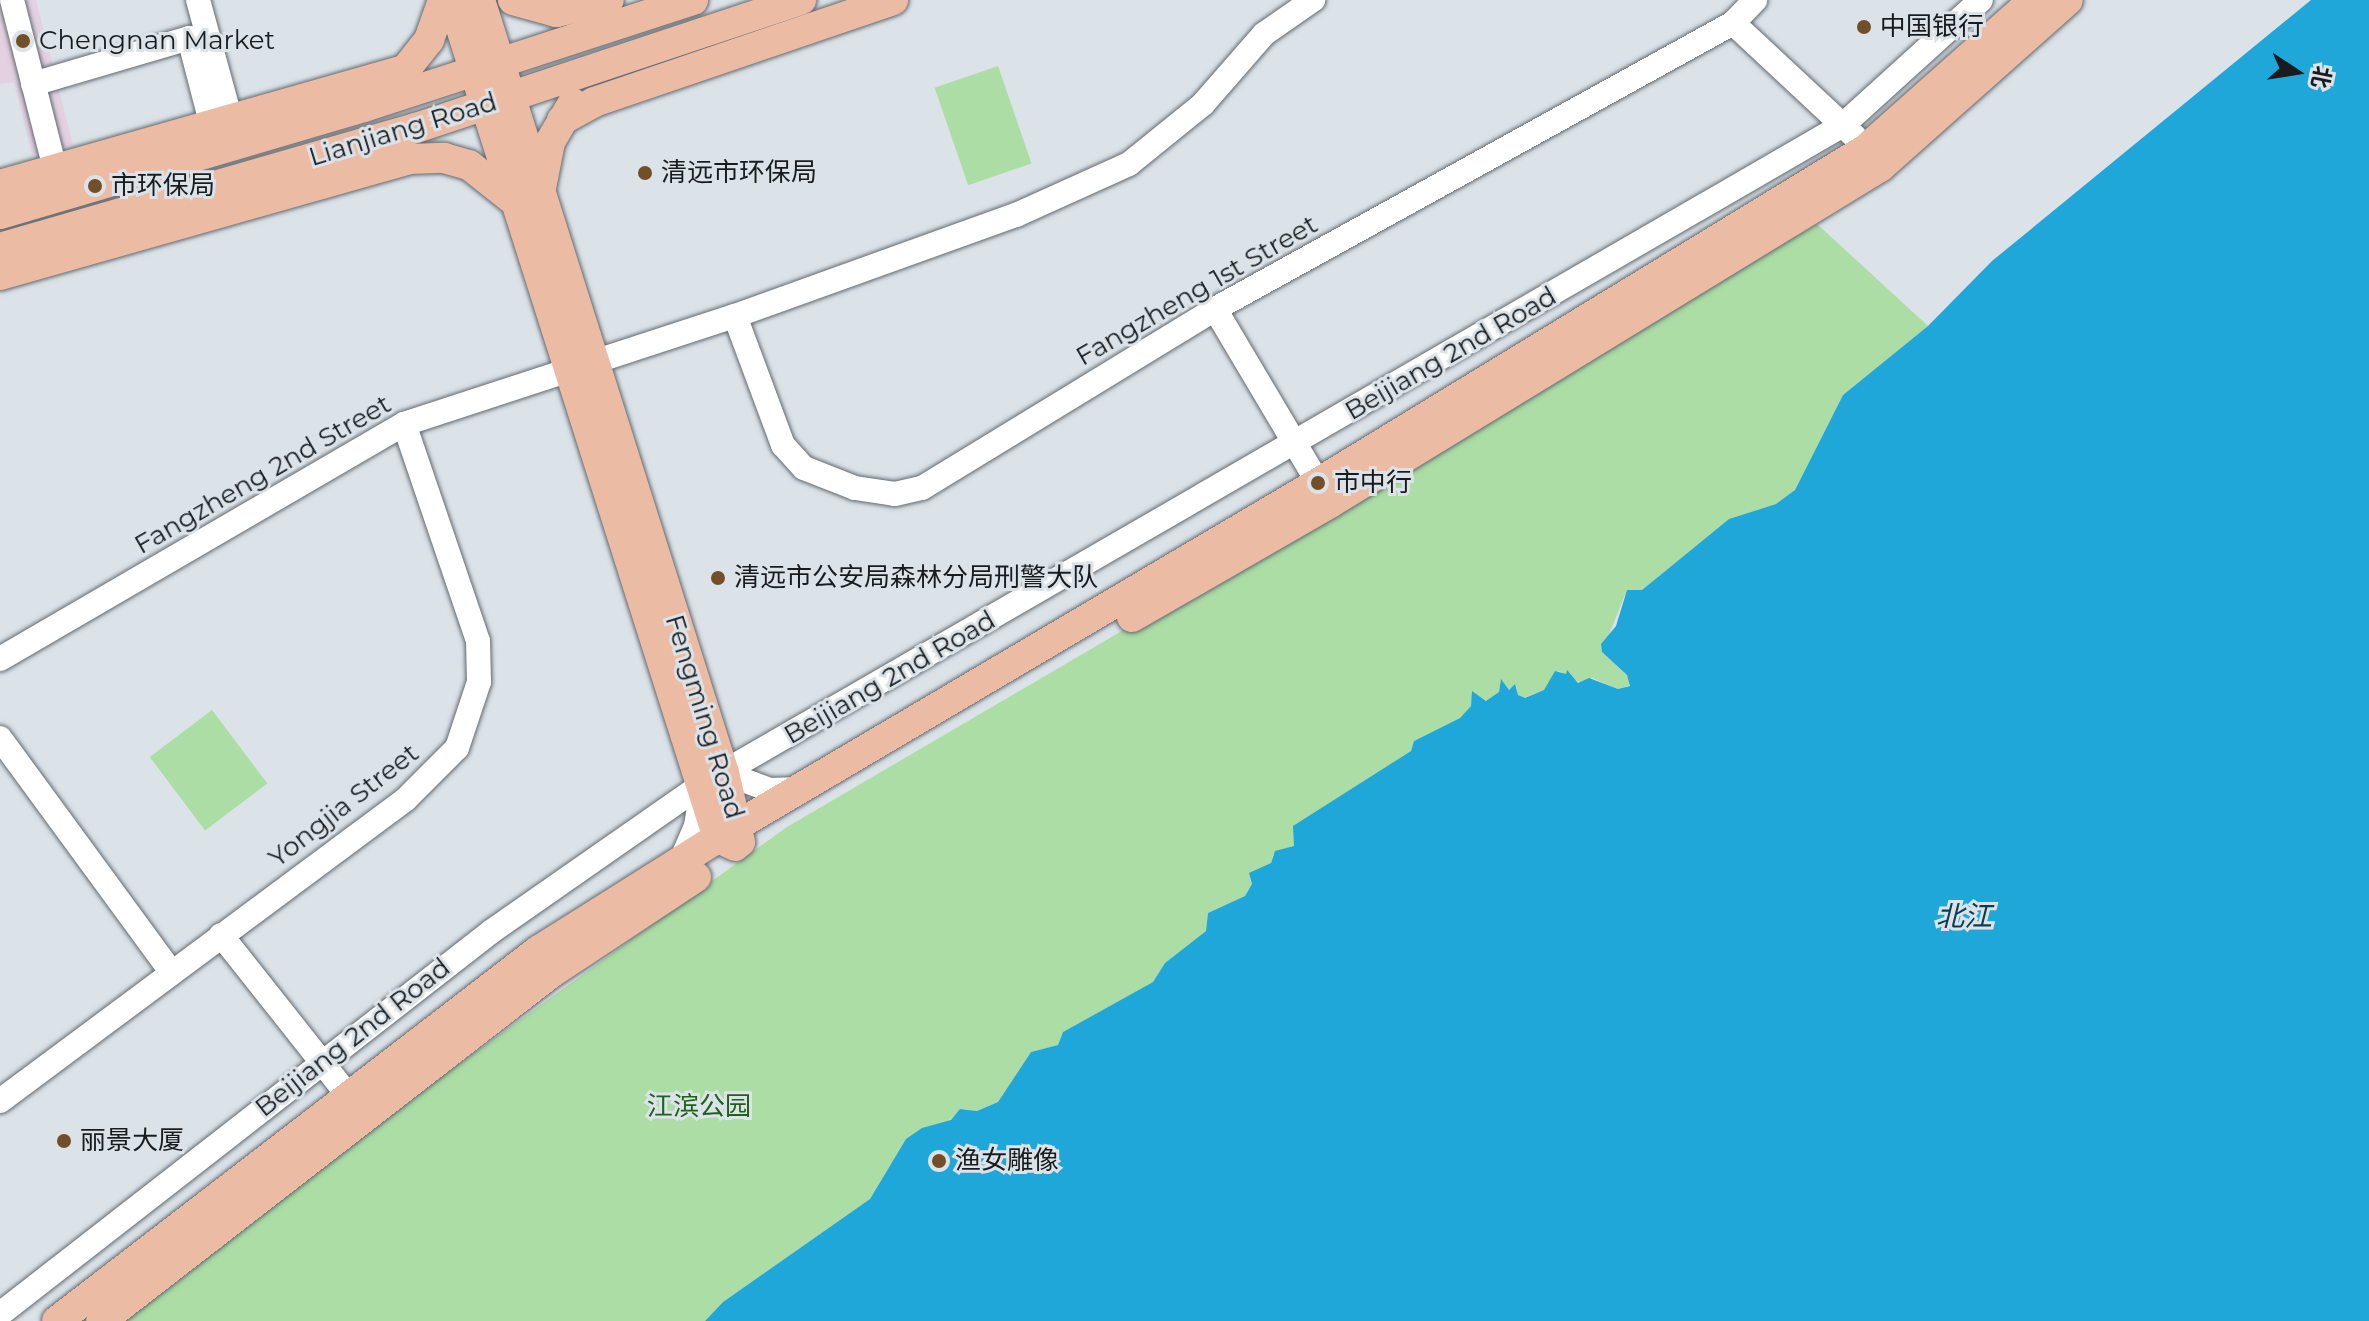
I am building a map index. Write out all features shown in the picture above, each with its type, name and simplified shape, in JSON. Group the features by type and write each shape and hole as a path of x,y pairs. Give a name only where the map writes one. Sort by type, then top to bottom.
{"main road":[{"path":"364,107 408,69 434,31 443,0"},
{"name":"Fengming Road","path":"452,0 488,67"},
{"name":"Fengming Road","path":"480,0 488,67 498,101 732,837"},
{"path":"513,0 556,12 609,0"},
{"name":"Lianjiang Road","path":"0,214 364,107 693,0"},
{"name":"Lianjiang Road","path":"0,248 498,101 801,0"},
{"path":"562,120 594,102 893,0"},
{"name":"Beijiang 2nd Road","path":"1873,158 2034,0"},
{"name":"Beijiang 2nd Road","path":"101,1321 538,951 680,863 732,837 1324,493 1873,158 2068,0"},
{"path":"0,275 409,159 444,158 469,165 528,198 562,120 611,64"},
{"path":"0,185 408,69"},
{"name":"Beijiang 2nd Road","path":"57,1321 357,1105 551,973 801,789 1324,493"}],"street":[{"path":"12,0 55,169"},
{"path":"198,0 221,123"},
{"path":"579,363 735,316 1016,215 1129,164 1203,104 1264,34 1313,0"},
{"name":"Fangzheng 1st Street","path":"735,316 783,445 804,468 831,481 895,494 937,480 1215,309 1733,23 1755,0"},
{"name":"Beijiang 2nd Road","path":"0,1314 320,1061 492,931 713,778 1296,445 1843,125 1981,0"},
{"path":"1733,23 1843,125 1873,158"},
{"path":"33,84 189,38 221,123"},
{"path":"1215,309 1324,493"},
{"name":"Fangzheng 2nd Street","path":"0,659 404,424 579,363"},
{"name":"Yongjia Street","path":"0,1101 435,774 457,748 473,712 478,641 404,424"},
{"path":"0,738 172,973"},
{"path":"680,863 713,778 770,790 801,789"},
{"path":"221,935 357,1105"}],"shaded area":[{"name":"Chengnan Market","path":"0,0 36,0 73,145 32,155 14,82 0,84"}],"green space":[{"path":"998,66 1032,163 968,185 935,88"},
{"name":"江滨公园","path":"1817,224 1928,326 1843,395 1795,490 1776,504 1729,519 1642,590 1627,590 1602,652 1627,675 1631,685 1618,689 1592,678 1583,684 1559,671 1544,690 1524,698 1518,695 1516,686 1508,690 1501,680 1499,693 1486,701 1473,692 1471,706 1460,718 1414,741 1411,751 1306,820 1294,846 1273,855 1271,863 1250,877 1252,884 1245,896 1208,913 1206,931 1165,963 1153,982 1063,1032 1058,1045 1031,1052 998,1102 977,1111 964,1109 947,1122 906,1139 870,1199 723,1302 705,1321 124,1321 376,1124 787,827"},
{"path":"212,710 267,783 205,830 150,757"}],"water":[{"name":"北江","path":"2311,0 2369,0 2369,1321 705,1321 723,1302 870,1199 906,1139 922,1128 951,1120 960,1109 977,1111 998,1102 1031,1052 1058,1045 1063,1032 1153,982 1165,963 1206,931 1208,913 1245,896 1252,884 1249,873 1271,863 1275,851 1294,846 1293,826 1411,751 1414,741 1460,718 1471,706 1472,691 1486,701 1499,692 1501,679 1509,690 1515,684 1518,695 1525,698 1544,690 1555,671 1566,674 1567,670 1578,683 1589,678 1618,689 1630,686 1627,675 1602,652 1601,644 1616,626 1627,590 1642,590 1729,519 1776,504 1795,490 1843,395 1928,326 1992,261"}],"place":[{"name":"中国银行","path":"1864,27"},
{"name":"Chengnan Market","path":"23,41"},
{"name":"清远市环保局","path":"645,173"},
{"name":"市环保局","path":"95,186"},
{"name":"市中行","path":"1318,483"},
{"name":"清远市公安局森林分局刑警大队","path":"718,578"},
{"name":"丽景大厦","path":"64,1141"},
{"name":"渔女雕像","path":"939,1161"}]}
